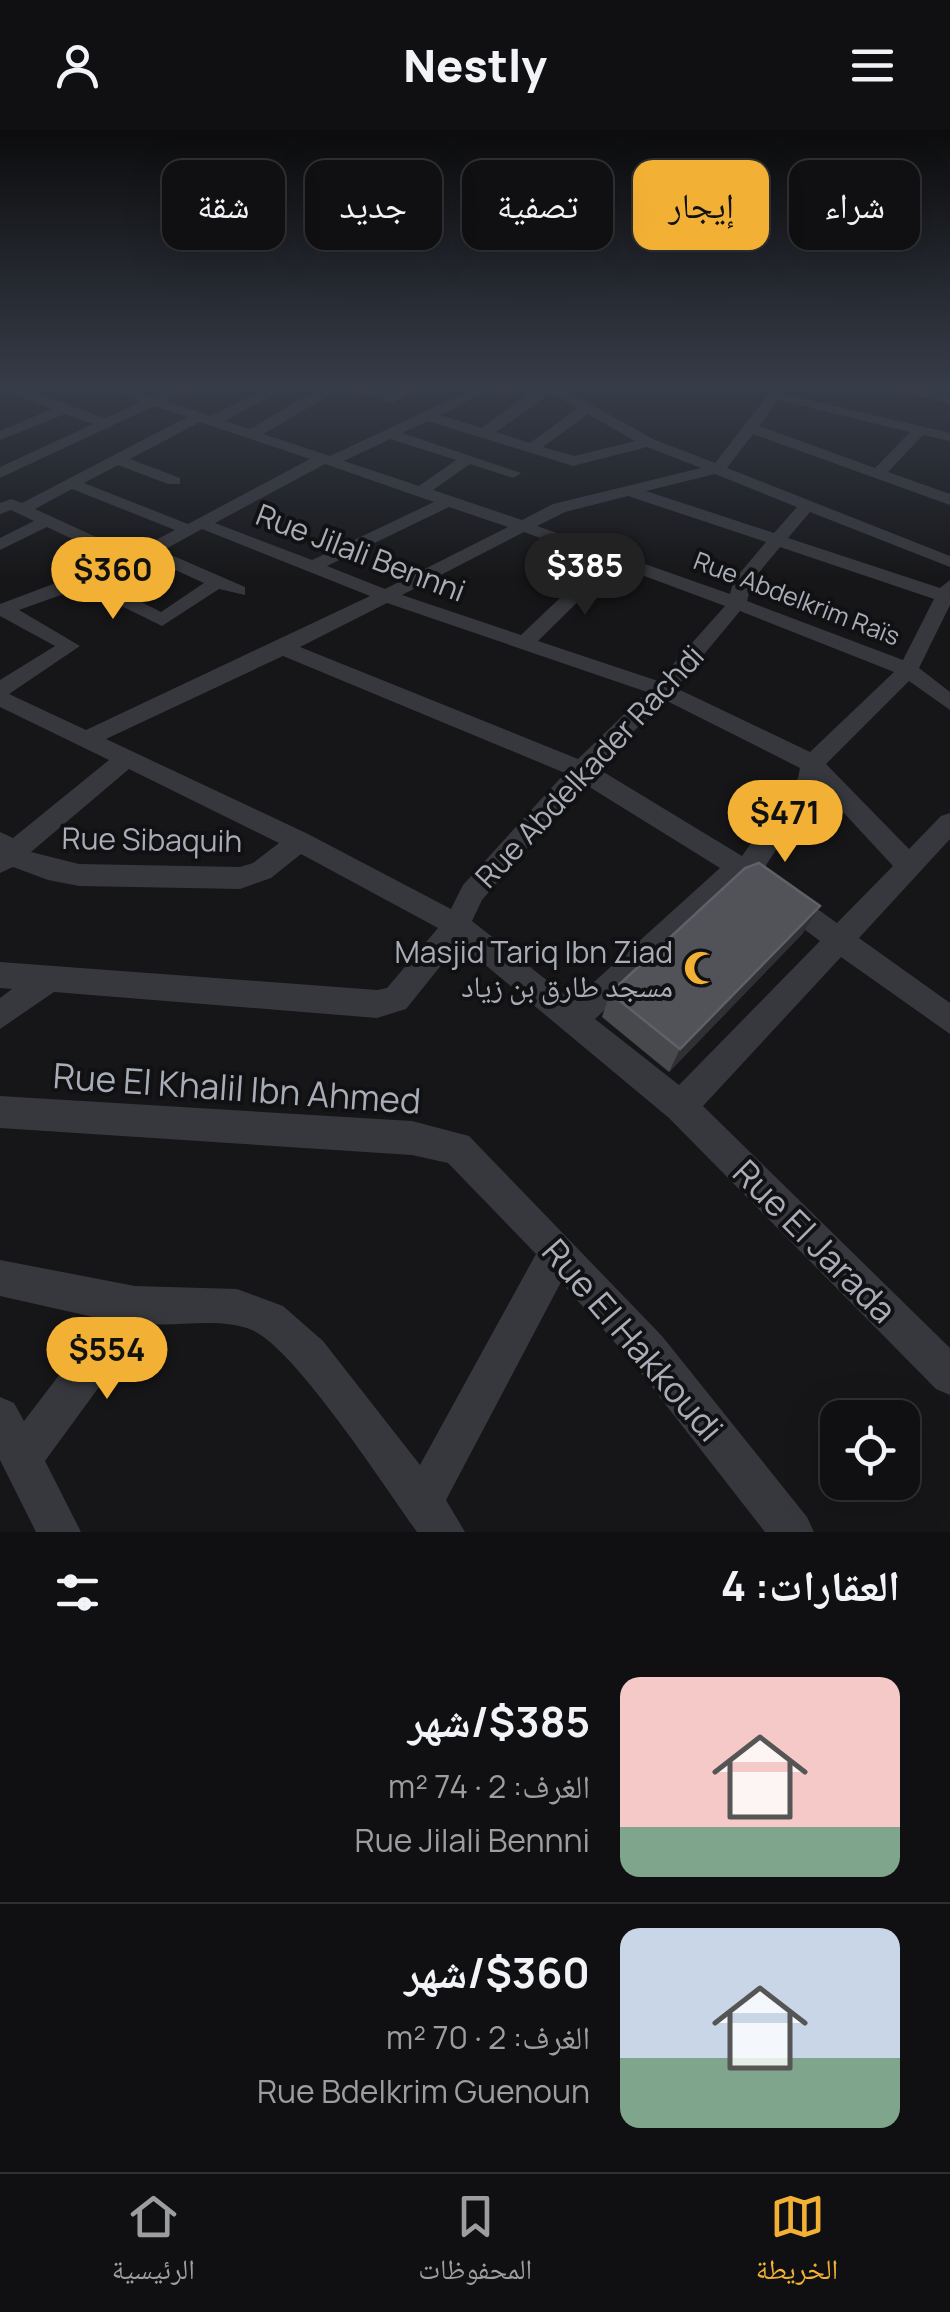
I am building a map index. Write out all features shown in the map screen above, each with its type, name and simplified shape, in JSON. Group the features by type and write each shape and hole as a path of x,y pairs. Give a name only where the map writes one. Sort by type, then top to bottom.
{"street":[{"path":"0,473 47,450"},
{"path":"11,507 71,483 135,450"},
{"name":"Rue Abdelkrim Raïs","path":"299,450 736,603 908,670 950,703"},
{"path":"1,610 142,557 348,450"},
{"path":"441,450 512,473"},
{"path":"540,450 573,460 613,450"},
{"path":"670,450 948,558"},
{"path":"88,738 283,648 559,508 718,469 733,450"},
{"path":"813,450 950,500"},
{"path":"878,474 901,450"},
{"path":"116,459 174,482"},
{"path":"420,492 468,459"},
{"name":"Rue Jilali Bennni","path":"71,483 662,690 812,764 908,864"},
{"path":"575,1018 720,881 756,861 810,779 812,764 908,670 947,591 629,491"},
{"path":"312,567 448,501"},
{"name":"Rue Abdelkader Rachdi","path":"0,975 388,1003 396,999 457,925 472,894 582,770 662,690 736,603 743,580 807,505"},
{"path":"11,507 238,591"},
{"path":"4,539 47,521"},
{"path":"523,644 612,558"},
{"path":"85,581 162,620 217,582"},
{"path":"0,690 70,646 1,610"},
{"path":"283,648 582,770 742,868 950,1020"},
{"name":"Rue El Jarada","path":"0,698 299,841 457,925 680,1108 950,1375"},
{"path":"3,853 126,758"},
{"path":"680,1108 950,822"},
{"name":"Rue Sibaquih","path":"3,853 28,866 62,871 240,878 262,871 299,841"},
{"path":"0,1015 49,979"},
{"name":"Rue El Khalil Ibn Ahmed","path":"0,1112 412,1138 457,1148 466,1156"},
{"name":"Rue El Hakkoudi","path":"466,1156 648,1350 792,1532"},
{"path":"0,1278 136,1305 211,1304 246,1309 274,1321 324,1377 432,1518 558,1250"},
{"path":"23,1456 136,1305"},
{"path":"0,1417 59,1532"}],"building":[{"name":"Masjid Tariq Ibn Ziad مسجد طارق بن زياد","path":"759,863 820,906 680,1049 610,993 745,868"}],"place":[{"name":"Masjid Tariq Ibn Ziad مسجد طارق بن زياد","path":"701,968"}]}
